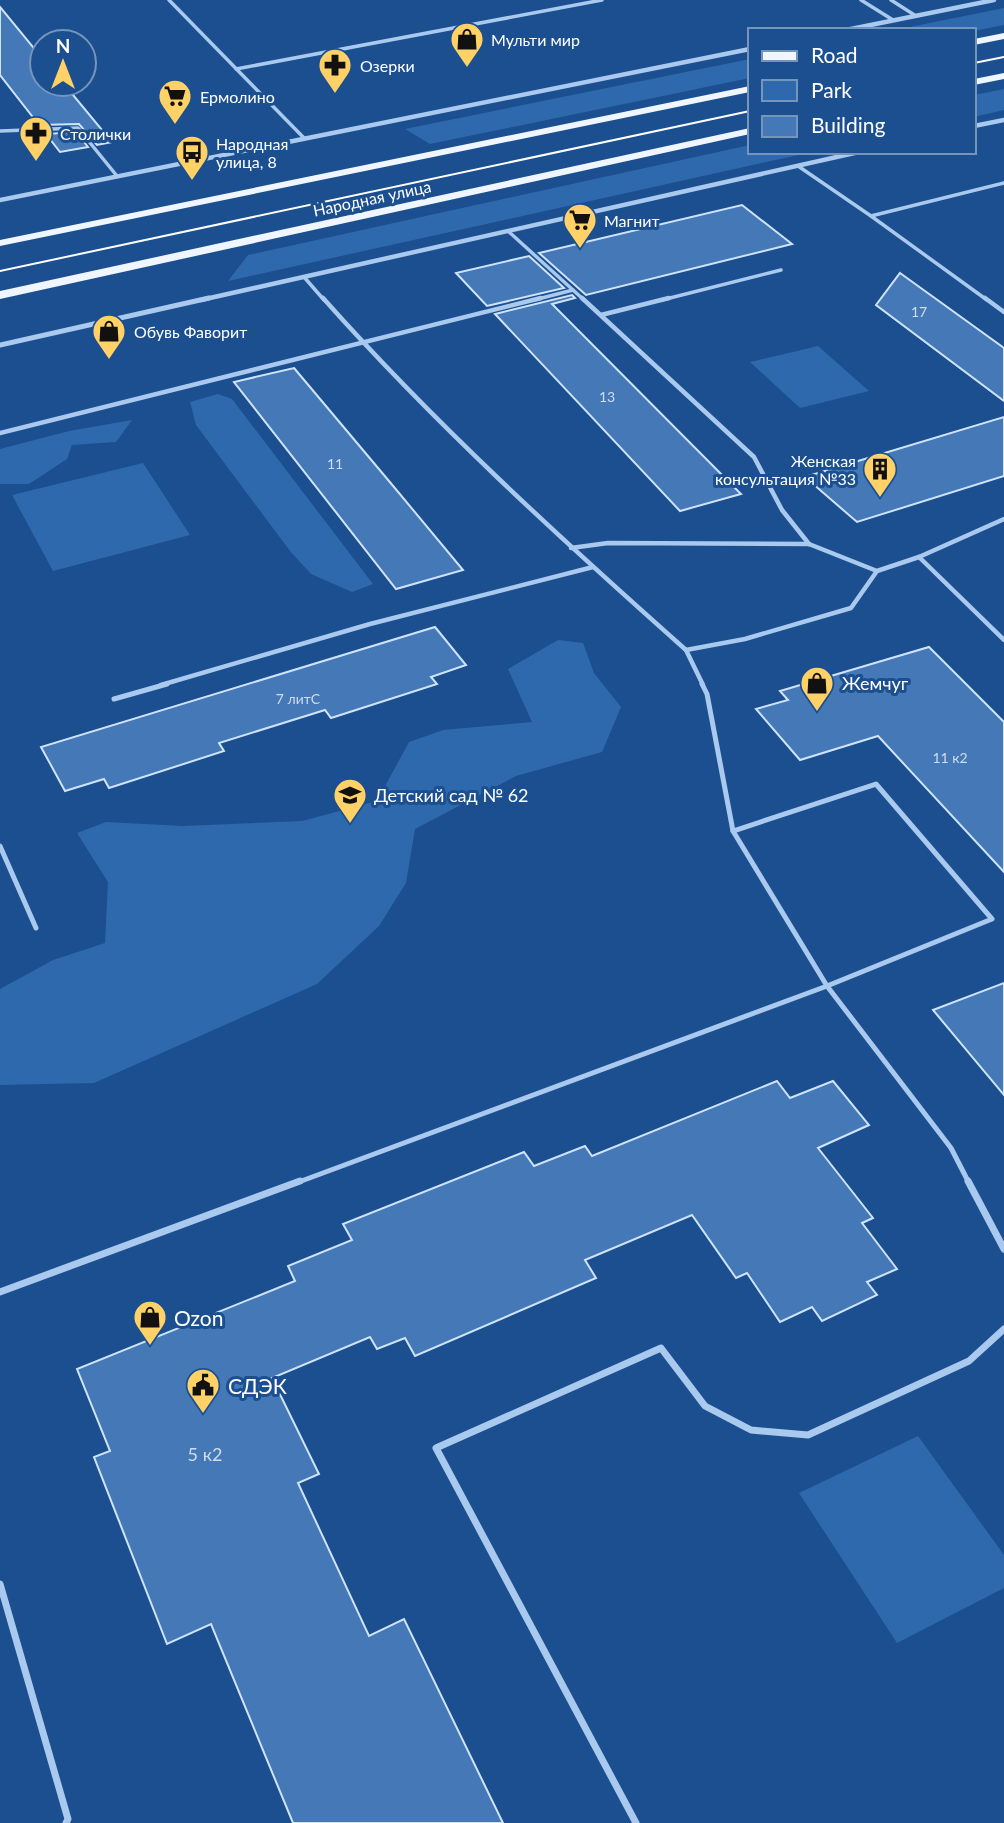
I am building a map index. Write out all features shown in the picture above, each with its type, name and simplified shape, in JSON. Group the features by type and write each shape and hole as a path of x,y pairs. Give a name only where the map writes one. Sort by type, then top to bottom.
{"main road":[{"path":"976,42 1004,36"},
{"path":"976,82 1004,76"},
{"name":"Народная улица","path":"0,243 748,89"},
{"name":"Народная улица","path":"0,295 748,131"}],"street":[{"path":"855,28 994,0"},
{"path":"0,201 748,49"},
{"path":"976,127 1004,120"},
{"path":"0,345 850,154"}],"lane":[{"path":"169,0 304,138"},
{"path":"236,69 602,0"},
{"path":"861,0 893,20"},
{"path":"891,0 916,16"},
{"path":"0,131 78,128 117,176"},
{"path":"798,166 1004,312"},
{"path":"871,216 1004,183"},
{"path":"508,231 754,457 782,510 809,544"},
{"path":"601,315 781,270"},
{"path":"304,277 363,343 533,514 686,650 707,694 733,831 827,986 951,1147 1004,1249"},
{"path":"0,433 573,290"},
{"path":"686,650 745,639 851,608 877,571 919,557 1004,519"},
{"path":"571,548 608,543 809,544 877,571"},
{"path":"919,557 1004,640"},
{"path":"114,699 370,624 593,567"},
{"path":"0,1292 827,986 992,919 876,784 733,831"},
{"path":"0,846 37,928"},
{"path":"636,1823 436,1448 661,1348 705,1406 751,1430 808,1435 969,1361 1004,1329"},
{"path":"0,1584 68,1819 66,1823"}],"green space":[{"path":"1004,8 1004,25 976,31 976,28 905,28"},
{"path":"748,59 748,78 430,144 405,129"},
{"path":"1004,89 1004,110 976,117 976,95"},
{"path":"748,145 748,154 803,154 228,281 248,255"},
{"path":"818,346 869,391 800,408 750,362"},
{"path":"218,394 232,399 373,584 352,592 311,574 290,551 196,425 190,402"},
{"path":"132,420 116,442 72,445 67,459 29,484 0,484 0,449 69,431"},
{"path":"143,463 190,535 53,571 12,495"},
{"path":"558,640 583,643 594,673 621,707 602,752 516,776 415,829 406,883 379,926 317,984 94,1083 0,1085 0,989 53,960 105,943 108,882 77,833 106,822 183,826 302,821 377,801 409,742 443,730 532,722 508,669"},
{"path":"918,1436 1004,1555 1004,1588 897,1643 799,1493"}],"building":[{"path":"0,7 28,41 28,98 76,98 112,142 97,145 79,124 39,125 0,75"},
{"path":"76,132 88,147 60,152 46,134"},
{"path":"742,205 792,244 586,295 539,253"},
{"path":"529,256 564,288 487,306 456,273"},
{"path":"900,273 1004,348 1004,401 876,305"},
{"path":"572,295 575,298 552,304 741,494 680,511 495,314"},
{"path":"294,368 463,570 396,589 234,382"},
{"name":"Женская консультация №33","path":"1004,417 1004,476 857,522 805,477"},
{"path":"435,627 466,665 431,677 437,684 331,718 325,710 219,743 224,751 109,788 104,779 65,791 41,747"},
{"path":"929,647 1004,722 1004,872 878,736 800,760 756,709 788,700 780,691"},
{"path":"1004,983 1004,1095 933,1010"},
{"path":"777,1081 790,1098 833,1081 869,1125 818,1148 873,1218 862,1223 897,1269 867,1282 877,1295 822,1321 812,1307 780,1322 747,1273 736,1278 692,1215 585,1260 596,1278 415,1356 405,1338 377,1349 370,1337 272,1378 319,1474 298,1483 369,1636 404,1619 503,1823 293,1823 211,1624 167,1644 94,1457 110,1451 77,1369 295,1281 288,1266 352,1240 343,1224 524,1152 534,1166 585,1146 592,1156"}],"tram line":[{"path":"976,63 1004,57"},
{"path":"0,271 748,111"}],"place":[{"name":"Мульти мир","path":"467,69"},
{"name":"Озерки","path":"335,95"},
{"name":"Ермолино","path":"175,126"},
{"name":"Столички","path":"36,163"},
{"name":"Народная улица, 8","path":"192,182"},
{"name":"Магнит","path":"580,250"},
{"name":"Обувь Фаворит","path":"109,361"},
{"name":"Женская консультация №33","path":"880,499"},
{"name":"Жемчуг","path":"817,713"},
{"name":"Детский сад № 62","path":"350,825"},
{"name":"Ozon","path":"150,1347"},
{"name":"СДЭК","path":"203,1415"}]}
